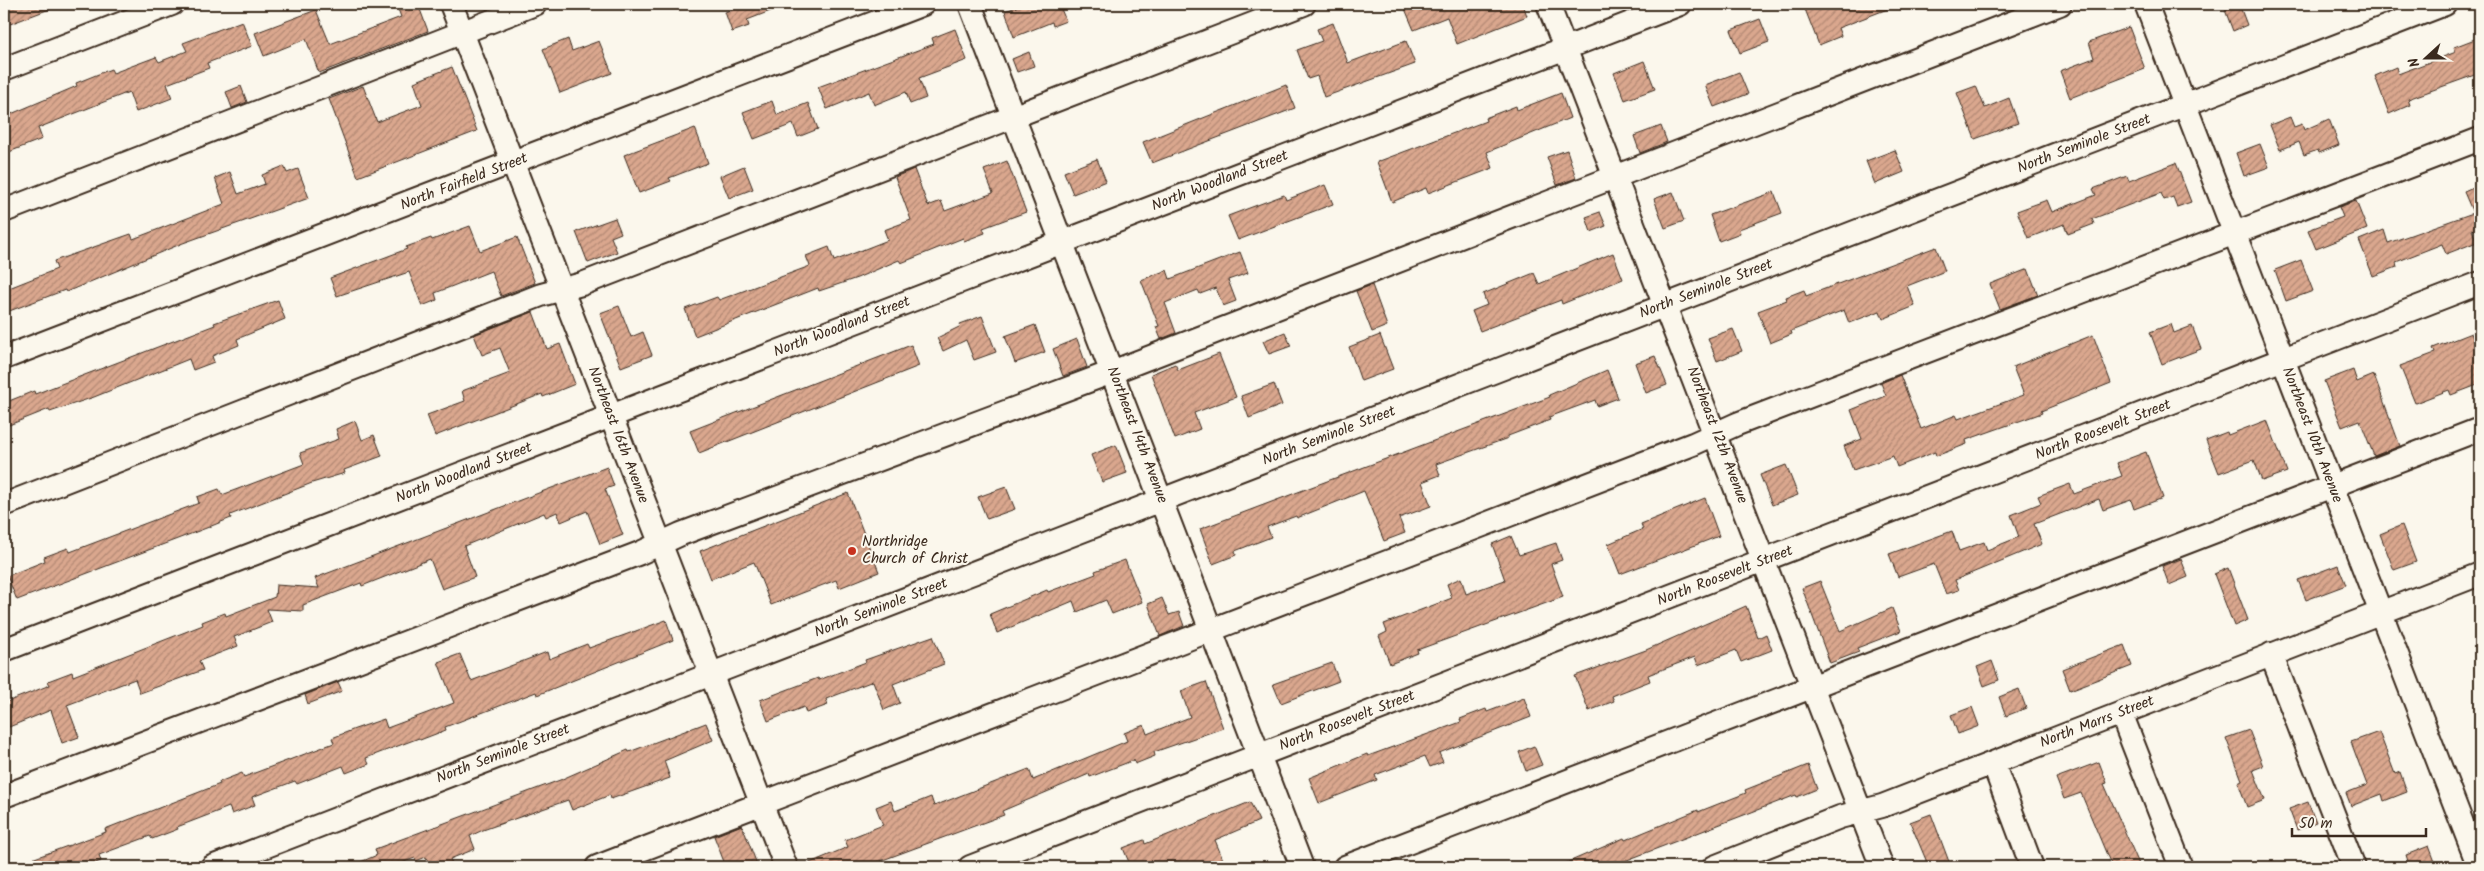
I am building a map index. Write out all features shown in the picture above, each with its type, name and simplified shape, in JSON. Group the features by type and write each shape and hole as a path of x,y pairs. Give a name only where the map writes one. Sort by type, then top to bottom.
{"street":[{"path":"4,69 172,4"},
{"name":"Northeast 16th Avenue","path":"451,4 786,867"},
{"path":"4,211 535,4"},
{"name":"North Fairfield Street","path":"4,358 923,4"},
{"name":"Northeast 14th Avenue","path":"970,4 1302,867"},
{"path":"4,505 541,295 582,284 1304,4"},
{"name":"Northeast 12th Avenue","path":"1548,4 1814,686 1882,867"},
{"name":"North Woodland Street","path":"4,650 1680,4"},
{"path":"4,796 660,543 1112,372 2060,4"},
{"name":"Northeast 10th Avenue","path":"2146,4 2479,867"},
{"name":"North Seminole Street","path":"212,867 2445,4"},
{"path":"597,867 2480,139"},
{"name":"North Roosevelt Street","path":"970,867 2480,284"},
{"path":"1345,867 2480,429"},
{"name":"North Marrs Street","path":"1729,865 1840,817 1861,812 1992,763 2480,574"},
{"path":"2271,654 2354,867"},
{"path":"2121,713 2181,867"},
{"path":"1992,763 2032,867"}],"building":[{"path":"4,4 59,4 60,5 10,24"},
{"path":"396,4 418,4 428,31 319,73 306,39 264,56 255,33 316,10 330,44 401,17"},
{"path":"748,4 786,5 747,20 749,26 732,32 725,12"},
{"path":"1025,4 1059,4 1066,21 1053,26 1052,22 1014,37 1005,11"},
{"path":"1403,4 1523,4 1527,16 1457,44 1447,17 1414,30"},
{"path":"1803,4 1898,5 1838,28 1841,36 1819,45"},
{"path":"2239,4 2247,25 2233,31 2225,10"},
{"path":"1760,19 1769,42 1740,53 1731,30"},
{"path":"242,21 252,46 207,63 209,68 167,84 172,98 136,112 129,92 38,128 42,139 4,154 4,117 77,86 76,83 111,69 113,73 156,57 159,62 187,51 183,43"},
{"path":"1333,23 1348,63 1406,41 1415,64 1324,97 1317,76 1308,79 1297,50 1322,41 1317,29"},
{"path":"2129,27 2145,69 2070,98 2060,71 2094,58 2089,42"},
{"path":"955,29 967,60 919,78 926,98 910,104 906,92 874,105 869,92 827,109 818,87 934,44 932,38"},
{"path":"2480,37 2480,73 2408,99 2410,105 2389,114 2375,76 2396,67 2398,74 2456,52 2454,47"},
{"path":"568,39 572,51 599,41 612,73 560,93 543,49"},
{"path":"1029,52 1034,66 1017,72 1012,59"},
{"path":"1644,61 1655,89 1625,100 1614,73"},
{"path":"452,67 477,131 358,177 329,99 363,86 377,122 422,105 414,82"},
{"path":"1739,72 1748,94 1714,107 1705,85"},
{"path":"1286,85 1295,108 1152,163 1143,142"},
{"path":"241,86 247,102 232,108 226,92"},
{"path":"1976,86 1985,108 2009,98 2018,123 1975,139 1957,93"},
{"path":"1561,93 1570,118 1487,152 1493,168 1428,193 1426,188 1392,202 1377,162 1486,121 1485,118 1516,106 1517,110"},
{"path":"772,101 777,115 808,103 818,129 798,137 793,124 754,139 743,112"},
{"path":"2290,117 2294,127 2302,124 2304,130 2329,119 2339,145 2319,153 2318,150 2304,155 2299,142 2280,150 2270,125"},
{"path":"1661,126 1667,142 1640,153 1634,136"},
{"path":"695,128 708,163 669,178 671,181 639,193 624,155"},
{"path":"2260,144 2269,167 2244,176 2236,153"},
{"path":"1567,150 1576,178 1557,185 1547,157"},
{"path":"1895,150 1904,172 1875,184 1866,161"},
{"path":"1097,159 1106,181 1073,194 1064,172"},
{"path":"1007,161 1026,212 983,228 985,233 964,241 963,238 901,263 899,260 857,278 819,291 818,288 695,336 685,309 717,297 719,300 810,266 806,256 829,247 834,261 888,240 884,230 911,220 895,177 914,169 928,206 941,201 945,211 993,193 984,170"},
{"path":"2176,163 2191,202 2177,207 2173,197 2164,200 2161,193 2092,219 2094,224 2068,234 2064,224 2028,238 2017,211 2047,200 2052,212 2096,195 2093,189 2127,176 2129,181"},
{"path":"284,166 287,173 298,169 309,198 183,243 66,292 65,290 4,313 4,290 57,269 54,261 131,234 133,239 224,204 215,178 230,172 238,194 265,184 262,175"},
{"path":"744,166 753,189 729,198 720,176"},
{"path":"1325,185 1333,204 1238,240 1228,216 1284,195 1286,200"},
{"path":"2480,185 2480,230 2478,228 2472,230 2477,242 2446,254 2442,244 2396,262 2397,267 2373,276 2359,240 2384,230 2388,243 2473,213 2464,192"},
{"path":"1673,192 1684,221 1665,228 1654,199"},
{"path":"1774,192 1782,213 1739,229 1740,233 1719,241 1710,215"},
{"path":"2356,201 2367,229 2316,249 2308,230 2343,217 2339,207"},
{"path":"1600,212 1606,226 1591,232 1586,217"},
{"path":"615,218 621,233 611,237 617,252 588,263 576,232"},
{"path":"470,226 480,251 517,237 535,283 501,296 491,271 435,293 437,300 422,306 409,272 337,296 330,278 407,249 406,247"},
{"path":"1936,247 1945,271 1907,286 1915,306 1883,319 1880,311 1849,323 1844,310 1791,331 1792,334 1770,343 1758,311 1787,300 1786,297 1804,290 1806,296"},
{"path":"1240,252 1248,273 1228,280 1236,301 1223,306 1216,288 1200,294 1198,290 1165,303 1176,333 1161,339 1156,327 1159,326 1141,280 1167,270 1170,279"},
{"path":"1613,253 1623,279 1562,304 1561,300 1480,331 1472,311 1487,305 1483,294 1534,273 1539,284"},
{"path":"2301,260 2313,291 2286,301 2275,270"},
{"path":"2028,269 2038,295 2000,309 1990,284"},
{"path":"1372,285 1387,326 1372,332 1356,291"},
{"path":"278,300 285,319 237,339 239,345 212,356 214,362 193,370 189,359 94,397 50,412 49,409 4,427 4,403 34,391 35,394 215,325 214,323"},
{"path":"619,306 631,337 643,332 652,355 621,367 600,313"},
{"path":"533,312 547,349 560,344 575,384 543,397 542,394 435,436 427,415 465,401 462,391 510,373 500,348 482,355 474,335"},
{"path":"982,316 996,352 974,360 966,340 943,351 937,338 961,326 960,324"},
{"path":"2171,324 2174,333 2192,326 2201,349 2162,364 2150,332"},
{"path":"1035,325 1045,352 1015,363 1005,336"},
{"path":"1733,329 1742,351 1717,361 1708,338"},
{"path":"1285,332 1291,346 1269,354 1263,341"},
{"path":"2471,333 2480,357 2480,384 2451,395 2449,390 2415,403 2400,366 2435,353 2433,348"},
{"path":"1380,335 1393,369 1361,381 1349,347"},
{"path":"2093,335 2111,383 2041,411 2042,413 1966,440 1967,444 1936,456 1935,452 1897,467 1893,456 1853,470 1844,446 1862,439 1851,410 1886,396 1881,383 1900,375 1921,429 1956,415 1958,419 2024,395 2013,367"},
{"path":"1077,339 1087,367 1063,376 1053,349"},
{"path":"911,345 919,366 699,453 690,431"},
{"path":"1219,354 1236,397 1194,413 1200,429 1175,439 1151,374 1175,364 1178,370"},
{"path":"1655,356 1667,385 1646,393 1635,363"},
{"path":"1607,370 1618,398 1597,406 1595,400 1549,417 1550,420 1508,436 1508,438 1436,464 1440,475 1422,482 1431,506 1399,518 1405,533 1384,541 1364,491 1297,518 1296,516 1267,527 1271,537 1235,551 1236,555 1213,564 1200,529 1550,397 1549,395"},
{"path":"2353,370 2357,382 2374,375 2400,446 2374,456 2360,420 2342,427 2324,381"},
{"path":"1274,384 1282,405 1249,418 1241,396"},
{"path":"2267,420 2287,472 2262,481 2254,460 2219,473 2206,440 2227,432 2228,435"},
{"path":"355,421 362,440 374,435 382,456 344,470 345,473 312,483 230,515 231,518 209,527 17,600 7,576 45,561 44,557 68,548 70,552 199,503 197,497 219,489 222,495 304,464 300,453 339,439 336,429"},
{"path":"1116,445 1127,473 1102,482 1091,455"},
{"path":"2146,452 2163,498 2134,509 2131,500 2103,510 2099,499 2034,524 2042,544 1955,580 1959,590 1946,594 1934,564 1898,577 1889,554 1952,531 1959,551 1984,542 1987,550 2019,537 2011,515 2041,503 2038,496 2070,484 2074,494 2122,476 2117,463"},
{"path":"1786,465 1798,495 1772,505 1760,475"},
{"path":"607,467 614,486 605,489 623,535 600,544 587,511 561,522 557,512 546,517 544,513 464,546 475,577 442,589 430,559 362,586 361,583 303,605 303,611 267,609 272,622 234,637 238,646 199,661 203,670 140,693 135,679 67,705 79,737 62,743 51,710 4,729 4,703 50,685 48,681 72,672 73,676 203,625 202,622 225,613 226,616 275,597 276,585 319,588 315,578"},
{"path":"1006,487 1015,509 987,519 978,497"},
{"path":"848,493 879,572 839,588 836,580 771,605 754,562 711,579 700,551"},
{"path":"1705,498 1719,536 1620,574 1608,544 1643,529 1641,524"},
{"path":"2402,525 2416,562 2394,570 2380,534"},
{"path":"1511,536 1519,555 1556,543 1562,560 1551,564 1563,597 1417,650 1418,653 1390,664 1379,636 1387,632 1384,624 1452,598 1447,584 1461,578 1466,594 1505,580 1492,544"},
{"path":"2181,559 2188,577 2169,585 2162,566"},
{"path":"1125,560 1142,602 1112,614 1106,600 1077,612 1073,601 997,633 990,614 1047,590 1048,592 1096,574 1095,571"},
{"path":"2338,565 2346,585 2306,600 2298,580"},
{"path":"2228,568 2248,620 2234,626 2214,574"},
{"path":"1820,581 1840,631 1892,608 1901,631 1857,648 1859,652 1830,663 1802,588"},
{"path":"1162,598 1169,615 1179,612 1184,626 1160,636 1148,604"},
{"path":"1746,606 1758,638 1766,634 1772,650 1741,662 1736,650 1698,665 1695,657 1648,675 1650,681 1612,696 1614,701 1589,711 1575,676 1646,650"},
{"path":"666,620 673,640 537,695 536,692 445,727 446,730 420,740 419,738 366,758 369,764 346,773 343,766 297,784 295,781 252,797 255,805 232,814 229,807 152,839 150,836 99,855 101,861 84,867 10,867 106,832 105,829 220,784 219,782 242,773 244,777 334,743 332,738 355,729 384,719 387,728 454,703 438,662 460,654 471,681 547,652 549,659 587,644 589,648"},
{"path":"933,636 944,664 893,684 900,703 884,710 873,681 826,699 828,705 806,713 804,707 768,721 760,700 818,678 819,680 866,662 865,660"},
{"path":"2124,645 2132,666 2070,690 2062,669"},
{"path":"1992,661 1999,680 1984,686 1977,667"},
{"path":"1332,663 1339,681 1281,703 1273,684"},
{"path":"338,682 342,691 308,704 305,695"},
{"path":"1206,682 1223,728 1154,752 1155,756 1135,764 1134,760 1090,777 1089,774 1002,811 1004,815 864,867 800,867 848,847 845,840 883,825 876,807 891,801 895,811 931,797 934,806 1029,769 1033,780 1127,741 1124,733 1144,725 1147,734 1190,717 1181,691"},
{"path":"2019,689 2026,708 2006,716 1999,697"},
{"path":"1524,698 1531,717 1439,753 1443,762 1430,767 1425,756 1375,775 1377,780 1319,803 1309,778 1367,754 1368,756 1461,722 1460,719 1486,709 1487,712"},
{"path":"1972,707 1979,726 1958,734 1951,715"},
{"path":"706,723 713,740 664,761 670,778 611,799 610,795 572,810 568,800 483,830 470,836 475,849 450,859 454,867 430,867 426,857 416,861 415,858 390,867 349,867 377,855 375,849 560,780 628,750 629,752"},
{"path":"2249,730 2263,766 2253,770 2265,800 2247,807 2238,782 2242,780 2226,738"},
{"path":"2379,732 2395,774 2400,772 2407,792 2384,801 2382,794 2351,806 2346,793 2367,785 2351,742"},
{"path":"1534,746 1542,765 1526,771 1519,752"},
{"path":"2099,762 2107,783 2104,784 2139,864 2130,867 2112,867 2081,793 2064,799 2056,778"},
{"path":"1808,765 1817,789 1797,797 1796,795 1609,867 1557,867 1624,838 1625,840 1698,810 1698,812 1746,793 1745,790"},
{"path":"1250,802 1259,821 1215,840 1226,867 1131,867 1123,848 1144,840 1145,844"},
{"path":"2308,802 2316,823 2297,830 2289,809"},
{"path":"1931,814 1951,867 1929,867 1910,822"},
{"path":"742,825 758,867 726,867 714,836"},
{"path":"2429,846 2437,867 2410,867 2406,855"}],"place":[{"name":"Northridge Church of Christ","path":"852,551"}]}
